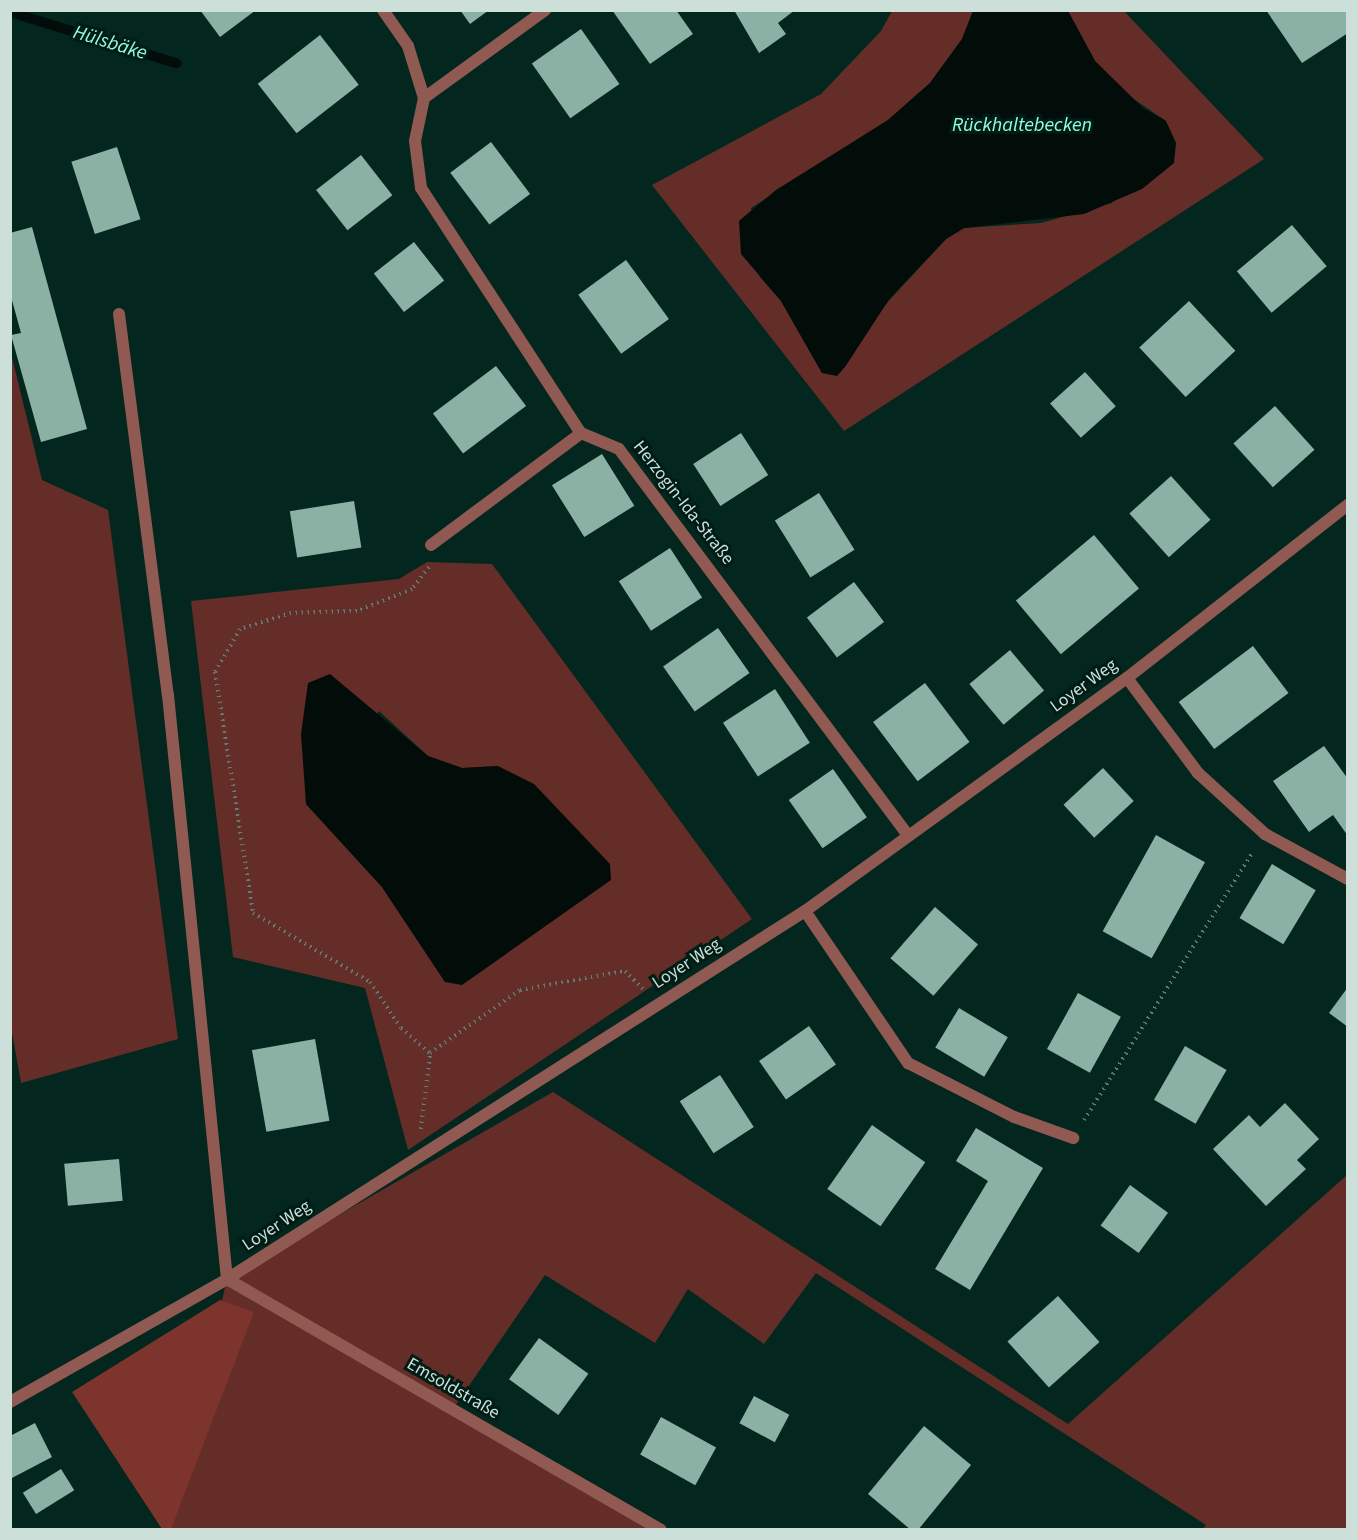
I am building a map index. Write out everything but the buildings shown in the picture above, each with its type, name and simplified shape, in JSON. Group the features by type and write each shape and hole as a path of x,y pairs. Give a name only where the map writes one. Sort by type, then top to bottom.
{"street":[{"path":"383,10 408,46 424,98 415,141 421,188 581,433 431,545"},
{"path":"424,98 545,10"},
{"path":"120,314 168,695 227,1279"},
{"name":"Herzogin-Ida-Straße","path":"581,433 619,448 907,834"},
{"name":"Loyer Weg","path":"10,1402 227,1279 805,911 907,834 1127,678 1347,505"},
{"path":"1127,678 1198,773 1264,834 1347,879"},
{"path":"805,911 908,1063 1014,1117 1073,1138"},
{"name":"Emsoldstraße","path":"227,1279 661,1530"}],"path":[{"path":"430,1053 401,1028 369,982 253,913 215,672 240,629 291,613 357,610 412,589 434,561 431,545"},
{"path":"1073,1138 1264,834"},
{"path":"421,1154 422,1088 430,1053 520,990 625,970 657,1005"}],"shaded area":[{"path":"892,11 973,11 962,39 930,83 888,120 751,208 760,277 781,301 822,373 946,239 964,228 1041,223 1112,203 1166,121 1125,93 1095,61 1068,11 1124,11 1264,159 844,431 652,185 821,94 881,31"},
{"path":"11,353 42,480 108,510 178,1039 21,1083 10,1021"},
{"path":"427,562 492,564 752,919 408,1150 365,988 233,957 191,601 399,579","holes":["379,711 428,756 462,768 498,766 445,982 382,887 306,804"]},
{"path":"553,1092 1068,1424 1347,1175 1347,1529 1203,1529 1206,1525 816,1273 764,1344 688,1289 655,1343 545,1275 453,1409 649,1523 646,1529 168,1530 227,1279"},
{"path":"220,1300 254,1312 171,1529 162,1529 72,1392"}],"water":[{"name":"Rückhaltebecken","path":"973,11 1068,11 1095,61 1143,108 1166,121 1176,143 1174,163 1142,189 1084,214 964,228 946,239 890,298 837,376 822,373 781,301 741,254 739,221 776,190 888,120 930,83 962,39"},
{"path":"330,674 428,756 462,768 498,766 534,784 610,864 611,880 462,985 445,982 382,887 306,804 301,734 308,683"}],"waterway":[{"name":"Hülsbäke","path":"10,12 176,63"}]}
